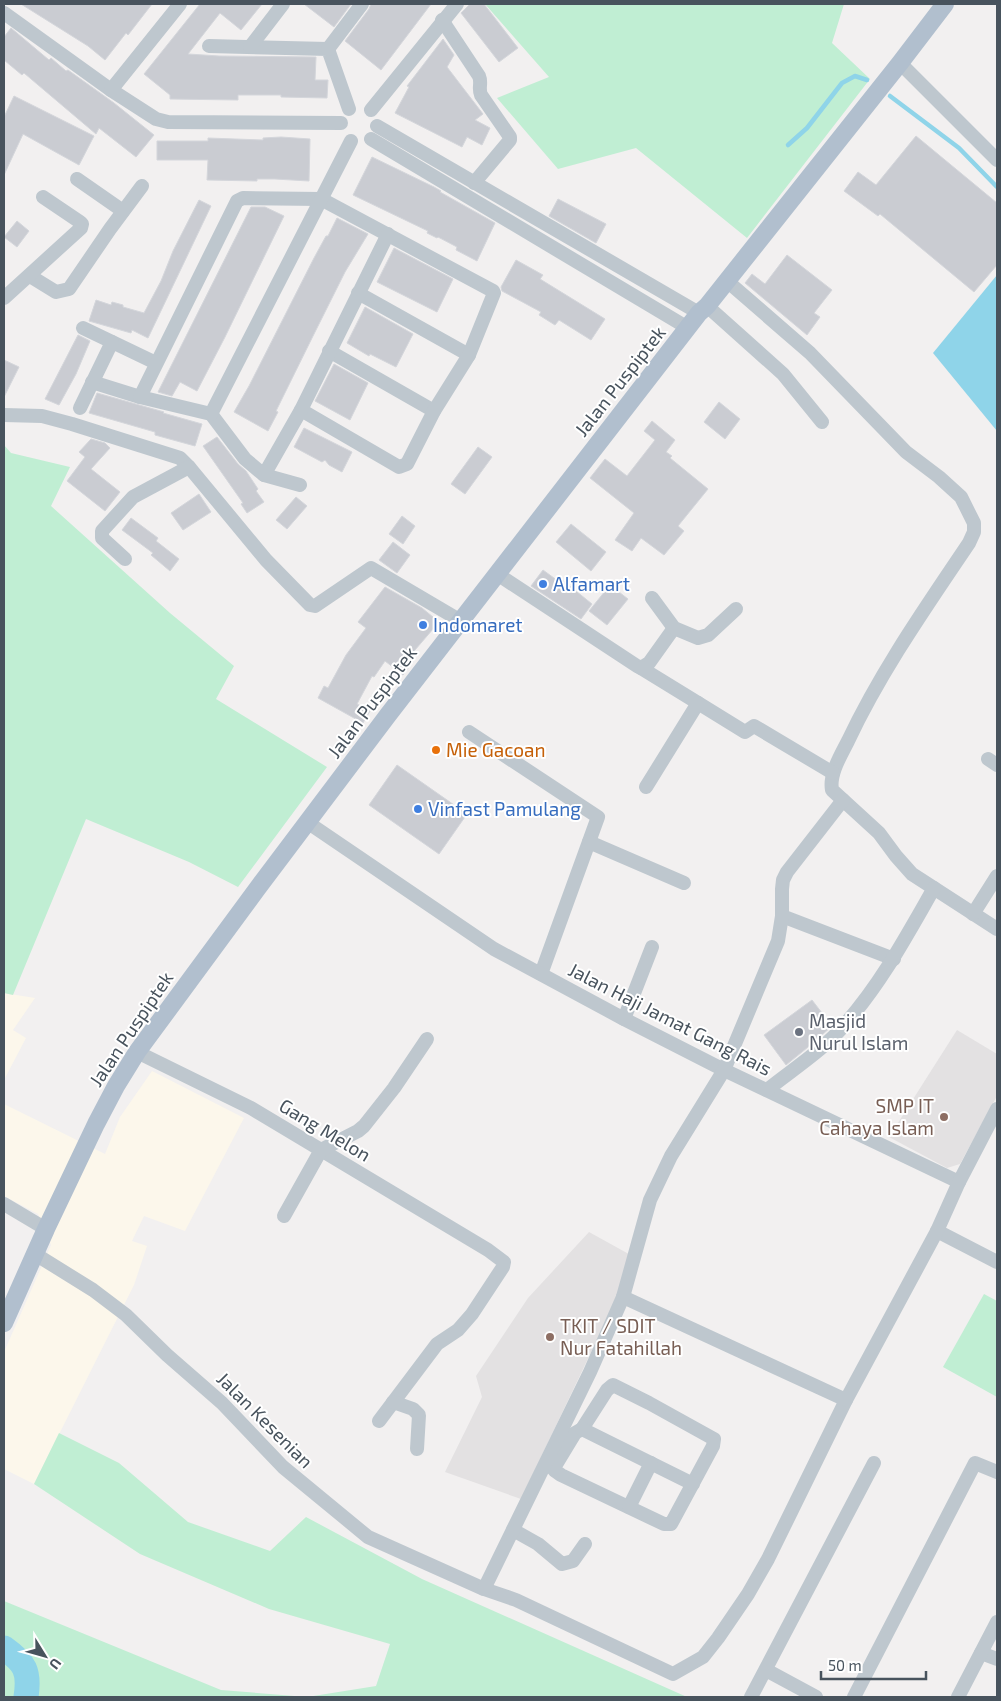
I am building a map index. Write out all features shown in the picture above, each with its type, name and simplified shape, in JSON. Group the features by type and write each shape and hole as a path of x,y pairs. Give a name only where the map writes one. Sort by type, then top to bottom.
{"main road":[{"name":"Jalan Puspiptek","path":"4,1323 46,1228 116,1086 137,1052 307,822 497,574 688,328 945,4"}],"street":[{"path":"111,90 180,4"},
{"path":"250,47 283,4"},
{"path":"328,49 362,4"},
{"path":"371,110 442,20 457,4"},
{"path":"4,13 111,90 162,121 341,123"},
{"path":"442,20 479,76 481,83 479,91 481,95 510,137 510,140 474,183"},
{"path":"209,46 328,49"},
{"path":"328,49 349,108"},
{"path":"900,63 997,160"},
{"path":"360,106 371,110 377,120 369,141 357,144 346,139 340,129 341,118 349,108 360,106"},
{"path":"374,132 474,183 548,226 703,310 783,374 822,422"},
{"path":"374,132 541,240 688,328"},
{"path":"211,414 350,141"},
{"path":"77,179 123,211"},
{"path":"30,276 56,292 69,289 142,186"},
{"path":"4,298 82,226 80,222 43,197"},
{"path":"140,397 237,201 242,198 321,199 493,291 494,293 469,355 434,411 407,464 399,467 300,410"},
{"path":"541,240 548,226"},
{"path":"264,475 300,410 388,234"},
{"path":"727,281 810,353 906,452 939,477 961,497 974,523 974,532 969,543 895,654 853,729 833,773 831,789 879,833 912,874 997,929"},
{"path":"358,293 469,355"},
{"path":"83,328 156,364"},
{"path":"80,408 112,342"},
{"path":"330,351 434,411"},
{"path":"92,382 140,397 211,414 245,459 264,475 300,485"},
{"path":"4,415 42,416 176,456 188,467 266,560 310,605 314,606 371,568 461,621"},
{"path":"125,559 102,538 102,531 133,497 188,467"},
{"path":"497,574 624,659 745,732 754,726 833,773"},
{"path":"652,598 674,628 698,638 708,635 736,609"},
{"path":"641,668 649,663 674,628"},
{"path":"646,787 698,703"},
{"path":"469,732 598,819 541,974"},
{"path":"484,1589 578,1397 623,1297 650,1200 670,1156 724,1070 778,940 782,916 783,880 787,872 843,800"},
{"name":"Jalan Haji Jamat Gang Rais","path":"307,822 494,949 724,1070 959,1182"},
{"path":"589,842 684,883"},
{"path":"973,914 997,876"},
{"path":"767,1090 841,1029 894,959 934,888"},
{"path":"782,916 894,959"},
{"path":"624,1019 652,947"},
{"path":"284,1216 320,1150 358,1131 364,1126 394,1088 427,1039"},
{"name":"Gang Melon","path":"137,1052 251,1108 488,1250 504,1262 503,1267 472,1314 458,1330 437,1344 393,1402"},
{"path":"623,1297 846,1400 937,1231 959,1182 997,1109"},
{"path":"4,1204 46,1228"},
{"path":"937,1231 997,1262"},
{"name":"Jalan Kesenian","path":"35,1254 93,1290 126,1316 222,1403 283,1467 368,1537 484,1589 516,1600 673,1674 703,1657 748,1594 768,1559 846,1400"},
{"path":"613,1385 713,1437 713,1446 671,1524 664,1524 554,1470 554,1466 575,1433 582,1429 596,1407 610,1386 613,1385"},
{"path":"578,1397 596,1407"},
{"path":"379,1421 393,1402 413,1409 419,1415 417,1449"},
{"path":"582,1429 693,1484"},
{"path":"854,1697 975,1462 997,1472"},
{"path":"629,1507 651,1463"},
{"path":"751,1697 874,1463"},
{"path":"513,1530 538,1544 562,1564 573,1561 585,1544"},
{"path":"958,1697 997,1622"},
{"path":"981,1653 997,1659"},
{"path":"766,1670 816,1697"}],"shaded area":[{"path":"4,993 35,998 13,1030 26,1038 4,1080"},
{"name":"SMP IT Cahaya Islam","path":"957,1030 997,1054 997,1096 960,1164 947,1168 889,1137"},
{"path":"152,1071 244,1118 185,1231 144,1216 132,1241 147,1246 134,1285 34,1484 4,1469 4,1352 51,1245 38,1214 4,1196 4,1104 105,1154 120,1117"},
{"name":"TKIT / SDIT Nur Fatahillah","path":"589,1232 636,1258 521,1499 445,1472 482,1397 476,1376 528,1298"}],"green space":[{"path":"485,4 844,4 832,43 870,79 747,238 636,148 558,169 497,98 549,77"},
{"path":"4,445 11,453 70,467 51,506 170,613 234,666 216,699 327,767 238,887 189,862 86,819 13,995 4,993"},
{"path":"984,1294 997,1301 997,1397 943,1367"},
{"path":"59,1433 119,1463 188,1522 270,1551 306,1517 422,1579 687,1697 307,1697 376,1686 390,1644 269,1609 140,1554 34,1484"},
{"path":"4,1601 221,1690 307,1697 4,1697"}],"water":[{"path":"997,275 997,431 933,353"}],"building":[{"path":"21,4 152,4 128,35 126,33 105,60 88,46"},
{"path":"200,4 262,4 241,30 220,13 188,54 316,57 315,80 328,80 327,98 238,95 238,100 170,99 170,95 144,74"},
{"path":"304,4 351,4 334,27"},
{"path":"371,4 431,4 381,70 345,41"},
{"path":"470,4 484,4 518,48 499,62 461,13"},
{"path":"11,28 49,60 51,58 66,71 68,70 154,135 136,157 99,128 96,134 24,73 22,75 4,60 4,37"},
{"path":"443,39 454,55 447,67 483,114 475,120 490,128 482,145 467,137 462,147 395,113 409,87 407,86"},
{"path":"14,96 94,136 79,165 23,134 4,175 4,117"},
{"path":"916,136 997,203 997,265 974,292 880,214 878,216 844,191 858,172 876,185"},
{"path":"208,138 263,140 263,138 310,139 309,181 275,179 257,179 257,181 207,180 208,160 157,160 157,141 208,141"},
{"path":"372,157 434,187 495,223 477,261 456,250 457,247 427,233 428,231 353,195"},
{"path":"558,199 606,224 596,243 549,216"},
{"path":"199,200 211,206 148,338 132,330 131,333 89,321 96,300 111,305 112,302 144,313"},
{"path":"251,207 265,207 284,216 225,337 197,391 180,382 172,396 158,392"},
{"path":"337,218 368,234 345,272 276,411 278,412 268,431 234,412 314,258"},
{"path":"17,221 29,231 17,247 4,237"},
{"path":"394,248 453,279 437,312 377,282"},
{"path":"787,255 832,290 814,313 820,317 807,335 745,283 752,274 765,284"},
{"path":"516,260 543,275 540,279 605,319 591,340 559,320 555,325 539,315 541,312 502,291 501,287"},
{"path":"365,307 413,334 396,367 370,354 369,356 347,343"},
{"path":"78,335 90,341 76,374 59,405 45,399"},
{"path":"4,360 19,367 4,397"},
{"path":"334,364 368,383 350,420 315,401"},
{"path":"97,393 202,424 195,446 89,413"},
{"path":"719,402 740,419 725,439 704,422"},
{"path":"652,421 675,440 666,452 672,456 670,458 708,489 678,526 684,531 664,555 641,538 632,551 615,540 634,513 590,478 605,459 627,476 655,440 644,431"},
{"path":"304,428 352,452 342,472 329,465 325,460 322,462 294,447"},
{"path":"217,437 238,464 246,471 264,502 247,513 241,504 243,503 203,446"},
{"path":"91,439 105,443 110,448 91,469 120,492 105,511 67,481 85,457 79,452"},
{"path":"478,447 492,457 465,494 451,484"},
{"path":"199,494 211,512 183,530 171,513"},
{"path":"296,497 307,506 287,529 276,520"},
{"path":"402,516 415,526 403,544 389,534"},
{"path":"131,518 158,538 156,541 179,559 170,571 151,555 153,553 122,530"},
{"path":"571,524 606,552 591,571 556,542"},
{"path":"393,542 410,555 397,573 379,560"},
{"path":"543,570 558,581 560,578 592,604 581,619 531,586"},
{"path":"610,585 628,599 607,625 589,611"},
{"path":"385,587 422,608 439,622 409,657 414,660 403,675 385,661 374,677 372,676 357,704 370,711 363,723 318,698 324,686 328,688 346,655 366,628 358,622"},
{"name":"Vinfast Pamulang","path":"397,765 467,814 439,854 369,805"},
{"name":"Masjid Nurul Islam","path":"812,1000 832,1026 786,1065 764,1035"}],"waterway":[{"path":"788,145 807,128 842,83 855,76 867,80"},
{"path":"890,96 959,148 997,187"},
{"path":"4,1648 17,1658 24,1668 27,1680 26,1697"}],"place":[{"name":"Alfamart","path":"543,584"},
{"name":"Indomaret","path":"423,625"},
{"name":"Mie Gacoan","path":"436,750"},
{"name":"Vinfast Pamulang","path":"418,809"},
{"name":"Masjid Nurul Islam","path":"799,1032"},
{"name":"SMP IT Cahaya Islam","path":"944,1117"},
{"name":"TKIT / SDIT Nur Fatahillah","path":"550,1337"}]}
